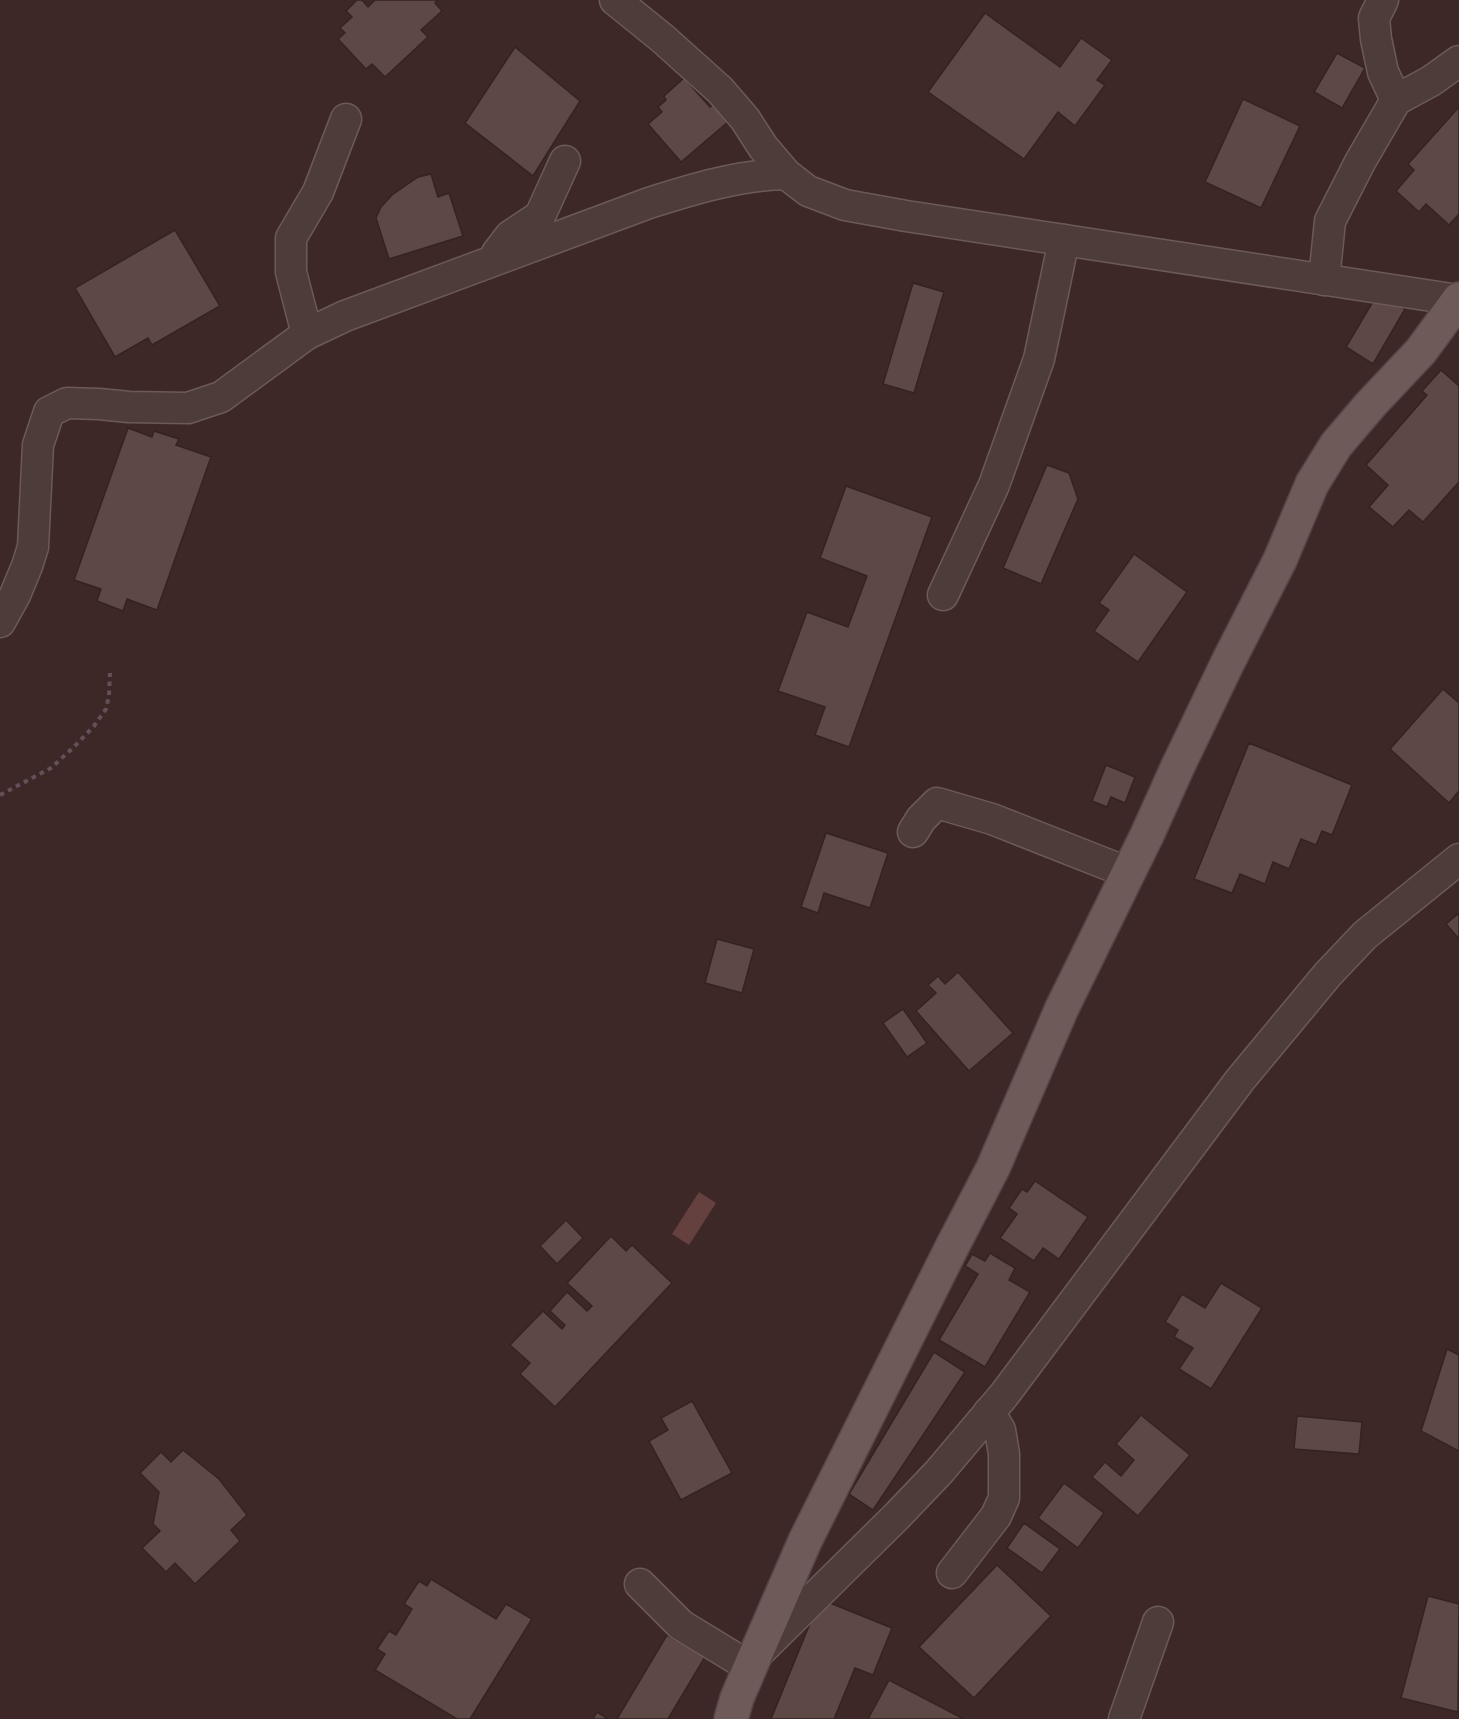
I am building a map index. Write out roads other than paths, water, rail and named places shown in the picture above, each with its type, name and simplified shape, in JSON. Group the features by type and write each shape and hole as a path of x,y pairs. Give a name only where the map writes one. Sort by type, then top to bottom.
{"main road":[{"path":"731,1719 752,1661 810,1530 993,1168 1062,1008 1129,873 1222,673 1280,560 1312,484 1336,445 1421,351 1459,300"}],"street":[{"path":"615,0 720,90 786,174 808,190 845,205 1459,300"},
{"path":"1383,0 1374,18 1376,39 1383,72 1396,100"},
{"path":"1324,280 1330,221 1360,162 1396,100 1431,81 1459,61"},
{"path":"307,334 291,272 291,238 318,192 346,119"},
{"path":"492,261 510,237 540,216 565,161"},
{"path":"0,622 15,595 33,548 38,445 49,412 67,403 188,408 221,397 307,334 356,312 680,193 760,174 786,174"},
{"path":"943,595 994,485 1039,359 1064,240"},
{"path":"913,832 921,819 937,803 992,819 1129,873"},
{"path":"639,1584 681,1624 752,1661 939,1472 1004,1395 1240,1080 1328,974 1365,935 1459,859"},
{"path":"952,1573 996,1516 1004,1498 1004,1464 1000,1430 989,1412"},
{"path":"1124,1719 1158,1622"}]}
